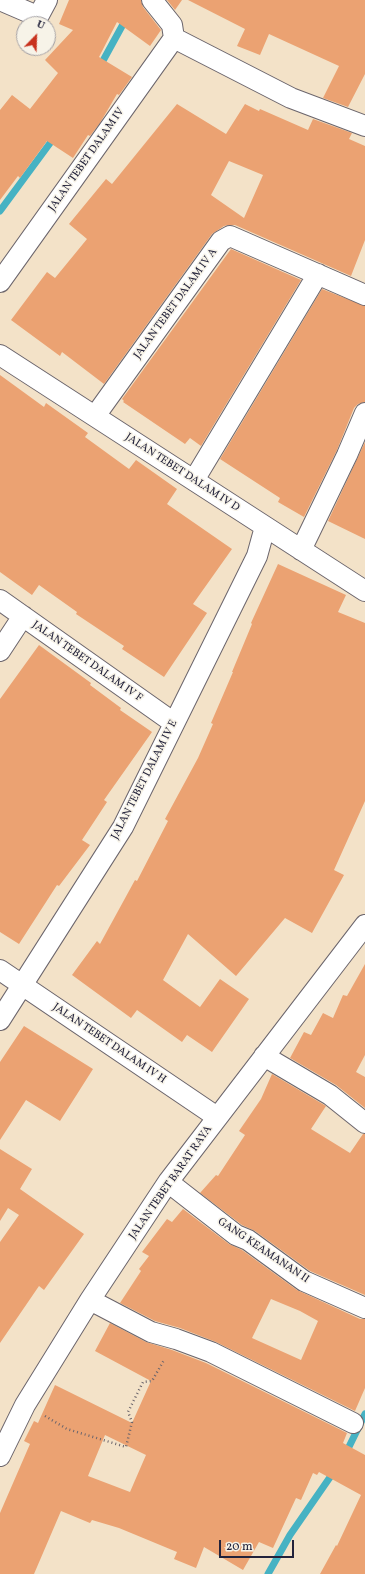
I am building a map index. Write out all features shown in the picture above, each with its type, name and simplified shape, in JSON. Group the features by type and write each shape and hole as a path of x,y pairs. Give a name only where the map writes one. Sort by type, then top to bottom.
{"street":[{"path":"0,0 37,16 47,0"},
{"path":"155,2 172,25 174,38 291,98 364,123"},
{"name":"JALAN TEBET DALAM IV","path":"0,282 174,38"},
{"name":"JALAN TEBET DALAM IV A","path":"95,416 221,241 230,236 365,295"},
{"path":"194,480 318,274"},
{"name":"JALAN TEBET DALAM IV D","path":"0,355 365,591"},
{"path":"301,550 347,455 365,413"},
{"name":"JALAN TEBET DALAM IV E","path":"0,1020 123,827 257,556 265,527"},
{"name":"JALAN TEBET DALAM IV F","path":"0,600 174,723"},
{"path":"0,651 23,616"},
{"name":"JALAN TEBET BARAT RAYA","path":"0,1456 25,1405 90,1300 168,1182 365,925"},
{"name":"JALAN TEBET DALAM IV H","path":"0,970 217,1117"},
{"path":"264,1056 330,1095 365,1123"},
{"name":"GANG KEAMANAN II","path":"168,1182 236,1235 248,1240 304,1281 365,1308"},
{"path":"90,1300 151,1332 176,1339 211,1352 353,1423"}],"path":[{"path":"25,1405 67,1429 126,1447 132,1422 128,1412 143,1382 152,1381 176,1339"}],"building":[{"path":"69,0 141,0 143,7 161,30 150,46 117,22 99,57 132,77 119,95 117,94 100,123 90,136 88,135 73,158 47,141 20,178 18,176 0,200 0,110 12,95 30,109 58,73 45,60 49,56 56,56 56,48 73,30 59,24"},
{"path":"167,0 182,0 175,10"},
{"path":"188,0 365,0 365,74 348,107 323,98 339,66 269,34 260,55 237,46 245,29"},
{"path":"177,104 226,134 245,104 308,130 313,119 352,133 349,139 365,146 365,240 351,276 235,225 224,226 212,234 104,384 62,352 60,356 11,320 47,272 55,278 87,239 69,224 106,179 112,184","holes":["229,161 263,175 244,218 211,195"]},
{"path":"231,249 301,280 201,446 190,438 185,444 123,402 124,401 122,399"},
{"path":"322,289 365,306 365,402 358,404 354,408 337,450 304,517 278,502 280,498 220,459"},
{"path":"0,375 44,407 46,403 88,433 85,437 129,469 136,460 177,489 167,504 232,549 193,604 207,613 164,677 122,649 124,646 76,614 77,612 39,585 32,595 0,572"},
{"path":"365,442 365,539 328,521"},
{"path":"278,564 346,595 338,612 365,623 365,801 334,870 344,875 312,933 285,918 236,976 188,934 163,980 200,1007 220,979 249,999 212,1052 187,1035 182,1042 137,1010 131,1018 72,975 97,941 100,944 135,880 137,881 168,821 165,819 198,758 213,724 211,723 233,672 252,624 251,623"},
{"path":"39,645 91,683 90,685 121,708 120,710 152,732 104,800 107,802 82,840 90,845 59,886 57,885 19,944 0,932 0,699"},
{"path":"365,964 365,1055 356,1072 365,1077 365,1108 336,1085 290,1058 304,1032 311,1035 323,1013 333,1018 343,995 347,996"},
{"path":"24,1026 93,1069 60,1121 26,1100 0,1140 0,1062"},
{"path":"272,1074 326,1106 311,1129 350,1153 363,1134 365,1134 365,1295 310,1271 255,1231 242,1225 200,1193 216,1175 218,1176 245,1135 239,1131 261,1099"},
{"path":"0,1149 32,1169 20,1189 84,1234 44,1290 39,1286 0,1343 0,1242 19,1215 8,1208 0,1221"},
{"path":"183,1209 229,1244 242,1250 297,1290 360,1319 365,1319 365,1388 355,1411 216,1342 180,1328 155,1321 120,1303 141,1271 139,1269 149,1256 142,1252 167,1219 172,1222","holes":["271,1299 300,1311 318,1321 301,1360 252,1338"]},
{"path":"110,1323 146,1342 206,1363 347,1433 343,1443 365,1455 365,1574 320,1574 336,1545 337,1546 361,1495 319,1472 317,1475 313,1473 301,1500 296,1498 273,1548 259,1542 243,1570 204,1547 196,1568 174,1559 177,1552 119,1528 92,1520 90,1523 61,1511 34,1574 0,1574 0,1513 30,1444 24,1441 34,1421 38,1423 55,1385 132,1423 151,1381 95,1351","holes":["105,1435 146,1455 130,1492 88,1476"]}],"waterway":[{"path":"99,68 127,17"},
{"path":"0,211 56,135"},
{"path":"345,1455 365,1414"},
{"path":"268,1574 290,1535 335,1470"}]}
